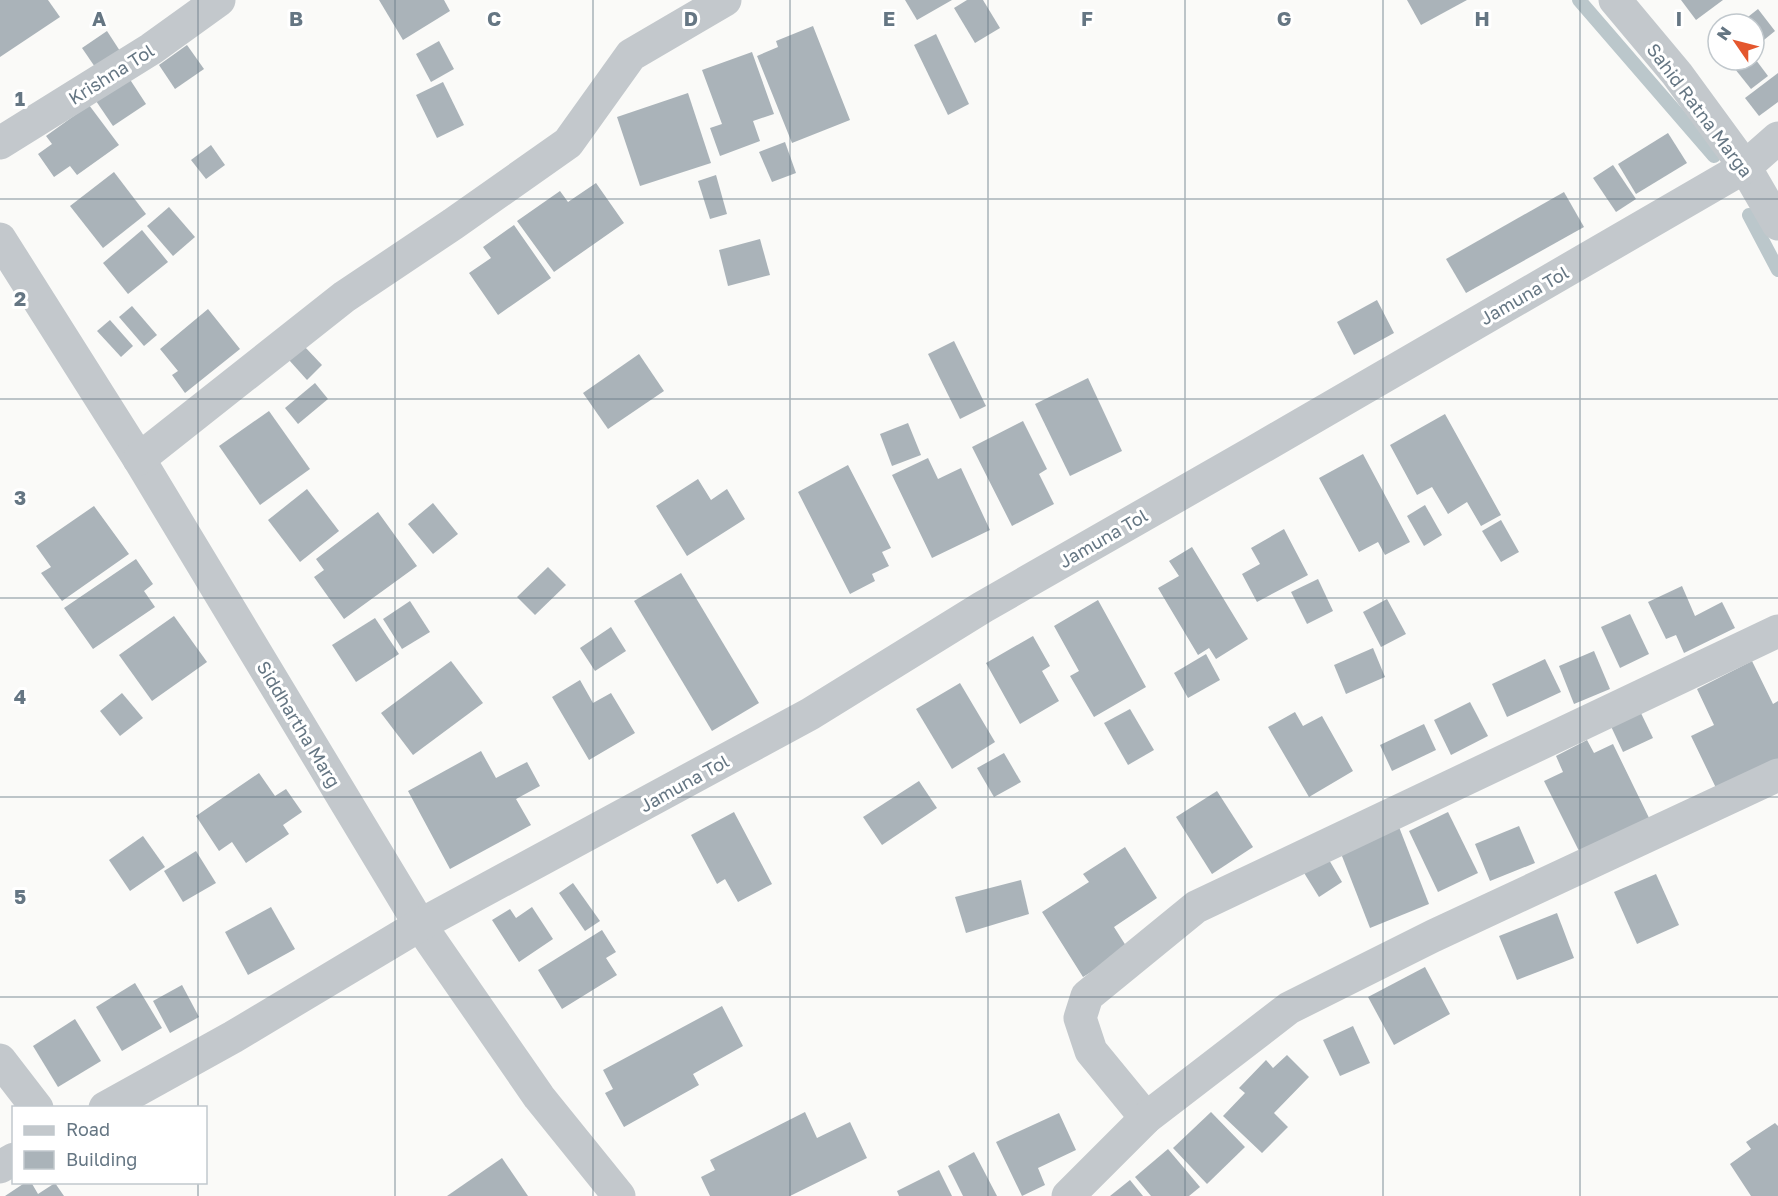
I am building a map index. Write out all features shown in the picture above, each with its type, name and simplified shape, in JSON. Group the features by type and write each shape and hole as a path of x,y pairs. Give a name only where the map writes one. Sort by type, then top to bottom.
{"street":[{"name":"Krishna Tol","path":"0,143 151,49 219,0"},
{"path":"139,459 344,297 568,143 631,55 725,0"},
{"name":"Sahid Ratna Marga","path":"1615,0 1677,74 1745,167 1778,224"},
{"name":"Jamuna Tol","path":"107,1106 232,1037 420,925 810,714 983,607 1745,167 1778,138"},
{"name":"Siddhartha Marg","path":"0,239 139,459 420,925 539,1097 619,1196"},
{"path":"1146,1118 1091,1051 1080,1018 1087,996 1196,907 1778,631"},
{"path":"1068,1196 1146,1118 1290,1008 1433,936 1778,776"},
{"path":"0,1060 36,1106"}],"building":[{"path":"0,0 48,0 60,17 0,57"},
{"path":"379,0 444,0 450,11 403,40"},
{"path":"905,0 952,0 917,20"},
{"path":"967,0 983,0 1000,28 975,43 954,8"},
{"path":"1407,0 1467,0 1421,25"},
{"path":"1681,0 1723,0 1706,12 1696,20"},
{"path":"1766,19 1775,31 1766,38"},
{"path":"813,26 850,120 792,143 757,56 778,47 776,41"},
{"path":"107,31 120,51 95,67 82,48"},
{"path":"936,34 969,104 948,115 914,45"},
{"path":"439,41 454,69 431,82 416,54"},
{"path":"187,45 204,69 175,89 159,65"},
{"path":"752,52 774,114 753,121 760,141 720,156 710,128 722,124 702,70"},
{"path":"1737,72 1765,72 1768,76 1751,89"},
{"path":"1778,73 1778,102 1759,116 1745,98"},
{"path":"129,78 146,104 113,126 96,101"},
{"path":"443,82 464,125 437,138 416,95"},
{"path":"688,93 711,163 640,186 617,117"},
{"path":"89,105 119,145 77,175 70,166 54,177 38,154 52,144 46,136"},
{"path":"1668,133 1687,163 1636,194 1618,164"},
{"path":"785,142 796,173 772,182 759,152"},
{"path":"211,145 225,165 206,179 191,160"},
{"path":"1613,165 1636,199 1616,212 1593,178"},
{"path":"114,172 146,214 103,248 70,206"},
{"path":"716,175 727,214 710,219 698,181"},
{"path":"596,183 624,223 554,272 517,221 560,191 568,202"},
{"path":"1564,192 1584,227 1466,293 1446,259"},
{"path":"169,207 195,237 173,256 147,226"},
{"path":"514,225 551,278 498,315 469,273 491,258 483,247"},
{"path":"142,230 168,262 128,294 103,263"},
{"path":"760,239 770,275 728,286 719,250"},
{"path":"1377,300 1394,333 1354,355 1337,322"},
{"path":"132,306 157,335 144,346 119,317"},
{"path":"208,309 240,349 185,393 172,375 178,371 160,349"},
{"path":"110,320 133,346 121,357 97,331"},
{"path":"954,341 986,406 960,419 928,354"},
{"path":"304,346 322,365 307,380 289,360"},
{"path":"639,354 664,391 608,429 583,393"},
{"path":"1088,378 1122,451 1070,476 1035,404"},
{"path":"315,383 328,399 298,424 285,408"},
{"path":"269,411 310,469 260,505 219,446"},
{"path":"1445,414 1501,515 1481,526 1467,502 1448,514 1432,487 1417,495 1390,445"},
{"path":"1023,421 1047,469 1039,474 1054,504 1012,526 972,447"},
{"path":"908,423 921,455 892,466 880,434"},
{"path":"1363,454 1410,542 1385,555 1378,542 1359,552 1319,478"},
{"path":"928,458 938,479 961,468 990,530 932,558 892,475"},
{"path":"848,465 891,548 882,552 889,566 872,574 875,581 850,594 798,492"},
{"path":"698,479 711,500 727,489 745,519 687,556 656,506"},
{"path":"307,489 339,531 300,562 268,520"},
{"path":"433,503 458,534 433,554 408,524"},
{"path":"1425,505 1442,535 1424,546 1407,516"},
{"path":"94,506 129,554 62,601 41,573 51,567 36,546"},
{"path":"378,512 417,566 344,619 314,577 324,570 316,559"},
{"path":"1501,520 1519,552 1501,562 1482,531"},
{"path":"1284,529 1308,575 1257,602 1242,574 1260,564 1251,548"},
{"path":"1192,547 1248,639 1216,659 1209,648 1198,655 1158,588 1179,576 1169,561"},
{"path":"136,559 153,584 144,591 155,607 93,649 64,608"},
{"path":"548,567 566,585 535,615 517,597"},
{"path":"681,573 759,703 712,731 634,601"},
{"path":"1318,579 1333,611 1307,624 1291,592"},
{"path":"1682,586 1695,616 1722,602 1735,628 1684,653 1676,635 1666,639 1648,602"},
{"path":"1387,599 1406,634 1381,647 1363,612"},
{"path":"1098,600 1146,687 1094,717 1070,676 1079,671 1054,626"},
{"path":"410,601 430,632 402,649 383,619"},
{"path":"1630,614 1649,654 1620,668 1601,627"},
{"path":"174,616 207,662 152,701 119,655"},
{"path":"375,618 399,654 356,682 332,645"},
{"path":"611,627 626,651 595,671 580,648"},
{"path":"1033,636 1050,666 1042,671 1059,701 1020,724 986,663"},
{"path":"1373,648 1385,677 1346,694 1334,665"},
{"path":"1594,651 1610,689 1574,704 1559,666"},
{"path":"1206,654 1220,680 1188,698 1174,673"},
{"path":"1545,659 1561,692 1507,717 1492,684"},
{"path":"451,661 483,703 413,755 381,713"},
{"path":"1752,661 1773,704 1778,701 1778,760 1717,790 1691,736 1714,725 1697,689"},
{"path":"580,680 593,703 611,693 635,733 589,760 552,697"},
{"path":"960,683 995,742 952,769 916,709"},
{"path":"122,693 143,718 120,736 100,711"},
{"path":"1470,702 1488,736 1451,755 1434,720"},
{"path":"1638,707 1653,738 1623,752 1608,720"},
{"path":"1130,709 1154,750 1128,765 1104,723"},
{"path":"1295,712 1303,726 1322,716 1353,771 1309,797 1268,727"},
{"path":"1424,724 1436,750 1392,771 1380,745"},
{"path":"1587,740 1594,753 1613,744 1651,822 1582,857 1544,781 1563,772 1556,756"},
{"path":"481,751 496,778 527,762 540,786 516,799 531,825 450,869 408,791"},
{"path":"1004,753 1021,782 994,797 977,768"},
{"path":"259,773 275,796 286,789 302,812 283,825 289,834 246,863 232,842 219,851 196,816"},
{"path":"919,781 937,808 882,845 863,817"},
{"path":"1217,791 1253,847 1212,874 1176,817"},
{"path":"734,812 772,884 738,902 725,879 717,884 691,835"},
{"path":"1448,812 1478,873 1438,892 1409,831"},
{"path":"1519,826 1535,863 1490,881 1475,844"},
{"path":"1399,827 1429,904 1370,928 1340,851"},
{"path":"143,836 165,867 130,891 109,860"},
{"path":"1125,847 1157,898 1114,927 1128,949 1083,977 1042,912 1089,882 1083,874"},
{"path":"196,851 216,883 183,902 164,871"},
{"path":"1325,853 1342,882 1319,897 1301,868"},
{"path":"1656,874 1679,925 1637,944 1614,892"},
{"path":"1021,880 1029,914 966,933 955,897"},
{"path":"573,883 600,921 585,931 559,893"},
{"path":"271,907 295,949 248,975 225,932"},
{"path":"532,907 553,939 519,962 492,920 510,909 516,918"},
{"path":"1557,913 1574,958 1517,980 1499,936"},
{"path":"602,930 616,952 606,958 617,975 562,1009 538,970"},
{"path":"1425,967 1450,1014 1394,1045 1368,997"},
{"path":"135,983 162,1028 122,1051 96,1007"},
{"path":"182,985 199,1017 170,1033 153,1001"},
{"path":"722,1006 743,1046 693,1074 699,1085 624,1127 605,1093 613,1089 603,1070"},
{"path":"75,1019 101,1061 58,1087 33,1046"},
{"path":"1353,1026 1370,1063 1340,1076 1323,1040"},
{"path":"1287,1055 1309,1077 1274,1113 1288,1127 1262,1153 1223,1116 1245,1093 1239,1088 1266,1060 1273,1068"},
{"path":"805,1112 817,1138 850,1122 867,1158 790,1196 710,1196 701,1177 715,1170 710,1160"},
{"path":"1211,1112 1245,1147 1207,1184 1173,1148"},
{"path":"1059,1113 1076,1150 1038,1168 1045,1185 1022,1196 996,1142"},
{"path":"1775,1123 1778,1126 1778,1196 1751,1196 1730,1164 1751,1149 1746,1142"},
{"path":"1168,1149 1200,1187 1189,1196 1151,1196 1135,1177"},
{"path":"974,1152 997,1196 963,1196 948,1166"},
{"path":"502,1158 528,1196 447,1196"},
{"path":"939,1170 952,1196 899,1196 897,1191"},
{"path":"1130,1180 1143,1196 1110,1196"},
{"path":"23,1184 32,1184 38,1194 56,1184 64,1196 5,1196"}],"waterway":[{"path":"1579,0 1714,156"},
{"path":"1749,215 1778,270"}]}
